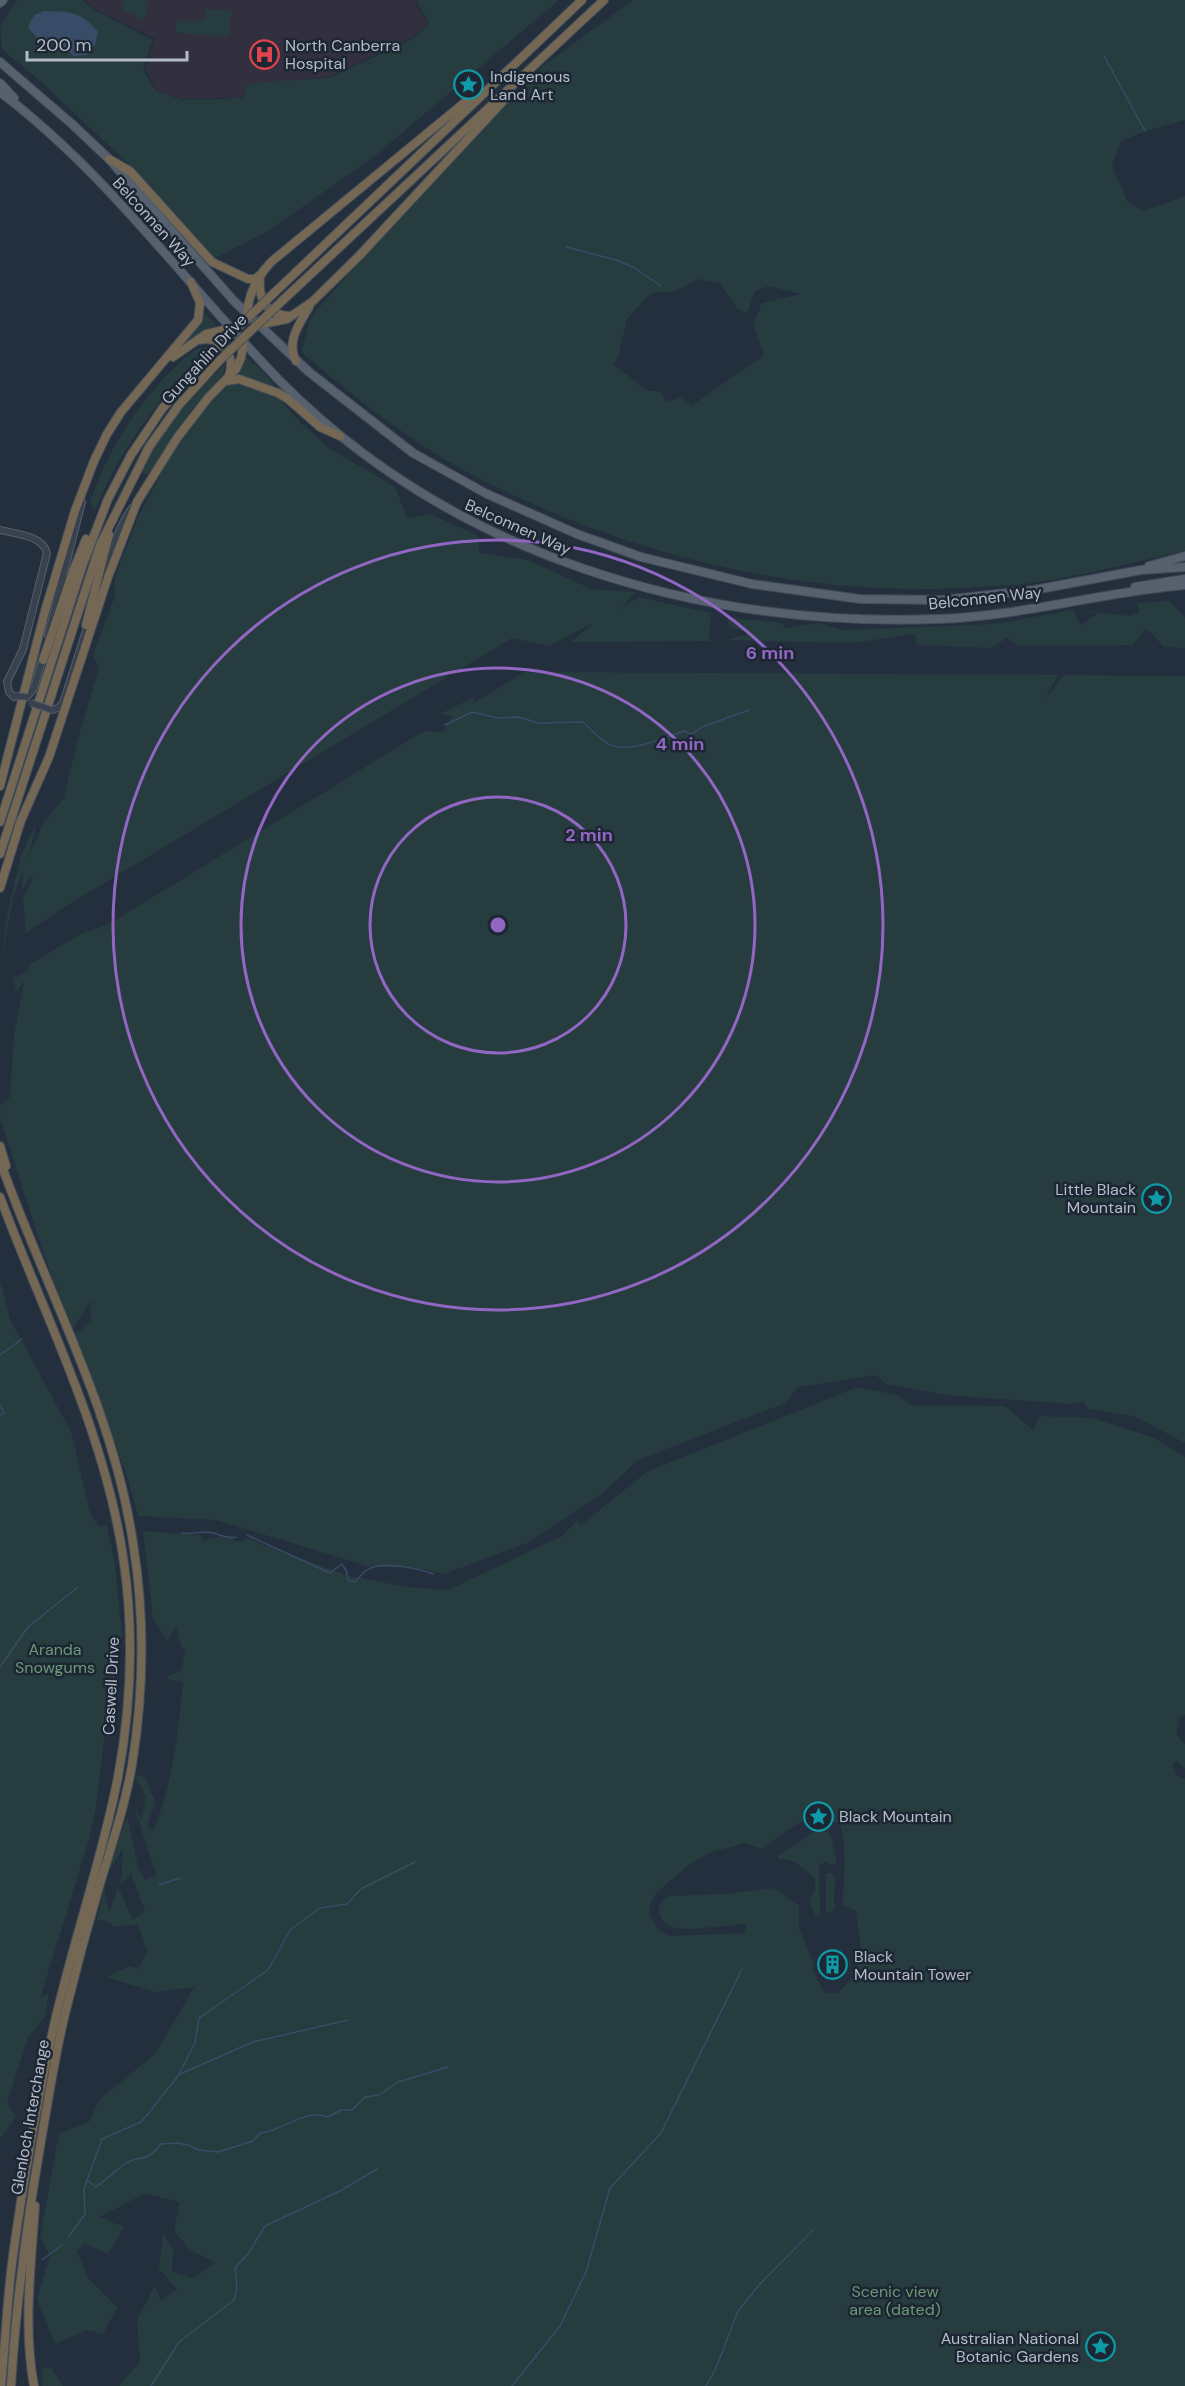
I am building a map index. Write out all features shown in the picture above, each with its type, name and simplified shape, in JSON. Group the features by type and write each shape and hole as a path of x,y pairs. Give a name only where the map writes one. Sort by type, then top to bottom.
{"highway":[{"name":"Gungahlin Drive","path":"0,822 98,524 119,477 162,409 212,353 529,48 582,0"},
{"name":"Gungahlin Drive","path":"0,854 89,574 116,510 142,459 157,436 179,405 219,361 604,0"},
{"path":"109,159 130,171 212,262 248,279 255,279 279,255 322,222 529,48"},
{"path":"257,325 276,323 312,302 372,242 536,67 550,49"},
{"path":"247,315 250,297 260,275"},
{"path":"260,275 260,294 265,305 279,315 293,315"},
{"path":"0,786 42,623 85,484 107,434 121,412 165,362 199,318 200,303 191,282"},
{"path":"296,361 291,348 292,341 312,302"},
{"path":"165,362 213,331 232,328"},
{"path":"190,344 209,339 224,346 231,363 226,379"},
{"path":"19,825 46,764 108,577 137,502 177,438 238,364 244,340"},
{"path":"226,379 238,379 278,393 320,427 340,436"},
{"path":"43,660 78,556 106,494 119,477"},
{"path":"82,642 116,510"},
{"path":"0,888 19,825 46,755 56,719 52,710"},
{"path":"0,1146 28,1234"},
{"path":"0,1161 28,1234"},
{"name":"Caswell Drive","path":"0,1197 97,1441 116,1516 127,1593 130,1644 128,1692 117,1779 58,2007 24,2187"},
{"name":"Caswell Drive","path":"28,1234 78,1354 111,1444 124,1493 136,1567 142,1642 140,1700 131,1767 120,1816 79,1962"},
{"name":"Glenloch Interchange","path":"11,2386 18,2290 44,2122 60,2035 79,1962"},
{"path":"34,2386 29,2351 28,2315 35,2204 44,2122"},
{"name":"Glenloch Interchange","path":"1,2386 10,2278 24,2187"}],"main road":[{"name":"Belconnen Way","path":"0,62 109,159 257,325 296,361 358,412 413,453 487,494 577,534 641,557 752,584 860,599 943,600 1034,591 1122,574 1185,567"},
{"path":"0,83 22,109"},
{"name":"Belconnen Way","path":"0,92 75,157 115,197 278,379 340,436 405,483 471,523 566,564 633,585 748,608 858,619 942,619 1185,585"},
{"path":"244,340 247,315"},
{"path":"232,328 257,325"},
{"path":"1122,574 1185,556"},
{"path":"1069,602 1149,584 1185,579"}],"street":[{"path":"28,700 43,660 85,484"},
{"path":"0,530 39,541 47,553 23,649 7,681 8,690 14,697 52,710 63,703 114,547 129,510 137,502"}],"shaded area":[{"name":"North Canberra Hospital","path":"84,0 414,0 428,24 413,37 328,77 246,85 243,97 183,99 157,90 146,69 156,39 99,11"}],"green space":[{"path":"17,0 81,0 98,12 152,40 143,70 156,91 183,100 244,98 246,85 329,78 413,39 429,24 416,0 559,0 376,155 270,230 214,259 133,168 39,80 2,49 0,26"},
{"path":"123,0 148,0 144,20 124,10"},
{"path":"633,0 1185,0 1185,120 1121,141 1112,165 1127,201 1143,211 1185,196 1185,551 1070,577 1012,585 916,589 853,587 791,580 668,553 608,534 549,511 466,472 416,441 369,407 301,352 311,317 362,258 543,66","holes":["699,279 719,283 738,309 747,313 755,291 769,286 801,294 762,303 753,325 764,355 691,406 680,397 668,402 659,391 648,391 613,364 619,354 627,319 651,293 673,292"]},
{"path":"206,9 231,11 229,35 211,36 176,32 176,21 206,20"},
{"path":"204,312 217,326 186,342 199,324"},
{"path":"207,347 215,350 223,358 225,366 222,377 185,419 154,466 146,475 142,472 156,443 166,429 223,365 208,348 143,424 117,465 95,510 90,503 104,466 122,433 144,402 170,372 189,354"},
{"path":"246,357 263,371 278,390 236,376"},
{"path":"237,382 278,397 301,423 329,448 395,487 407,518 430,514 477,535 480,553 528,560 591,589 635,592 621,609 639,597 711,613 709,641 571,642 593,623 549,646 512,638 66,906 26,933 23,899 33,878 29,876 22,892 23,872 13,897 1,964 8,911 21,856 37,822 28,858 44,822 64,798 76,746 99,668 93,655 115,596 115,577 138,517 171,455 190,428 223,387"},
{"path":"1169,601 1185,617 1185,648 1164,647 1146,628 1133,645 1018,646 1007,638 991,648 917,645 915,634 852,643 726,640 752,633 730,627 726,617 781,623 786,628 818,623 842,630 993,624 1073,610 1081,625 1097,614 1084,611 1130,616 1139,613 1137,603"},
{"path":"524,672 1058,675 1045,699 1064,675 1185,676 1185,1443 1134,1416 1088,1409 1083,1402 1070,1404 946,1395 886,1384 876,1375 798,1387 785,1403 638,1460 603,1493 527,1543 444,1574 422,1569 367,1566 216,1520 138,1516 128,1479 75,1335 92,1320 90,1311 92,1299 73,1329 47,1264 0,1118 0,1106 10,1097 14,1035 24,982 16,991 12,974 17,977 28,970 30,964 83,933 109,924 424,731 443,732 452,716 440,714 474,697 473,704"},
{"name":"Aranda Snowgums","path":"0,1280 10,1319 71,1432 90,1512 99,1527 107,1525 115,1564 122,1637 106,1724 96,1808 88,1843 40,1999 49,1992 45,2017 28,2037 7,2103 16,2117 0,2139"},
{"name":"Scenic view area (dated)","path":"857,1387 897,1395 911,1405 1005,1406 1033,1430 1039,1416 1092,1418 1152,1437 1185,1457 1185,1715 1180,1717 1177,1732 1185,1744 1185,1769 1177,1760 1173,1764 1176,1775 1185,1779 1185,2386 119,2386 140,2361 137,2320 155,2285 161,2301 177,2289 159,2269 163,2233 173,2250 172,2272 192,2278 216,2263 190,2250 174,2231 180,2202 144,2194 99,2217 124,2227 108,2254 84,2243 77,2252 89,2279 117,2307 103,2334 86,2330 55,2344 37,2300 50,2255 40,2238 59,2133 89,2122 99,2100 156,2053 194,1987 155,1992 106,1977 130,1966 138,1969 147,1952 138,1924 115,1927 105,1920 97,1921 104,1887 109,1913 118,1887 133,1920 145,1911 131,1874 121,1884 123,1848 108,1873 127,1816 138,1867 145,1880 156,1875 133,1803 141,1820 146,1796 134,1775 145,1777 155,1802 147,1826 153,1831 170,1776 179,1720 183,1683 165,1678 182,1670 185,1650 181,1646 176,1626 167,1641 153,1618 143,1531 200,1535 204,1541 225,1536 240,1542 246,1538 349,1576 407,1587 448,1590 562,1536 577,1521 581,1525 648,1471","holes":["825,1817 840,1824 844,1854 843,1905 856,1911 861,1951 854,1976 837,1994 824,1992 813,1971 813,1961 799,1927 799,1906 774,1888 726,1894 669,1896 660,1906 661,1916 671,1927 689,1929 746,1924 745,1933 670,1936 661,1931 653,1921 649,1907 657,1892 690,1864 712,1852 745,1843 763,1849 791,1828 816,1818"]},
{"path":"817,1828 830,1833 837,1863 830,1865 825,1862 819,1865 820,1916 815,1915 809,1900 815,1891 815,1878 794,1862 778,1859 778,1856 814,1832 811,1829"},
{"path":"832,1873 835,1881 835,1905 832,1912 826,1912 826,1874"},
{"path":"41,2367 52,2369 63,2386 42,2386"}],"water":[{"path":"44,11 68,12 80,16 98,32 95,45 86,55 74,56 58,44 36,37 28,27 34,15"}],"waterway":[{"path":"1104,56 1145,131"},
{"path":"566,247 616,260 633,267 661,286"},
{"path":"445,725 472,712 498,718 518,717 539,723 583,722 609,744 630,747 684,731 692,734 702,727 749,710"},
{"path":"0,1355 22,1339"},
{"path":"0,1405 4,1413 0,1415"},
{"path":"182,1533 207,1532 236,1537"},
{"path":"247,1535 330,1573 342,1564 348,1580 355,1582 365,1571 380,1566 418,1569 433,1574"},
{"path":"0,1667 28,1627 78,1587"},
{"path":"69,2236 85,2214 84,2189 102,2139 141,2122 151,2110 178,2076 195,2043 199,2018 268,1970 290,1930 320,1908 347,1904 361,1889 415,1862"},
{"path":"159,1885 180,1878"},
{"path":"512,2386 560,2326 586,2272 610,2188 661,2133 742,1969"},
{"path":"178,2075 253,2042 348,2020"},
{"path":"88,2181 96,2187 123,2165 147,2157 161,2144 177,2143 199,2150 218,2152 253,2141 260,2133 277,2129 303,2117 311,2115 328,2117 341,2110 352,2110 365,2097 379,2095 398,2082 448,2067"},
{"path":"151,2386 179,2342 234,2300 237,2287 235,2268 248,2254 265,2226 340,2191 377,2169"},
{"path":"706,2386 716,2368 738,2311 760,2284 814,2229"},
{"path":"42,2260 62,2245"}],"place":[{"name":"North Canberra Hospital","path":"264,54"},
{"name":"Indigenous Land Art","path":"469,85"},
{"name":"Little Black Mountain","path":"1157,1198"},
{"name":"Black Mountain","path":"818,1816"},
{"name":"Black Mountain Tower","path":"833,1965"},
{"name":"Australian National Botanic Gardens","path":"1100,2347"}]}
